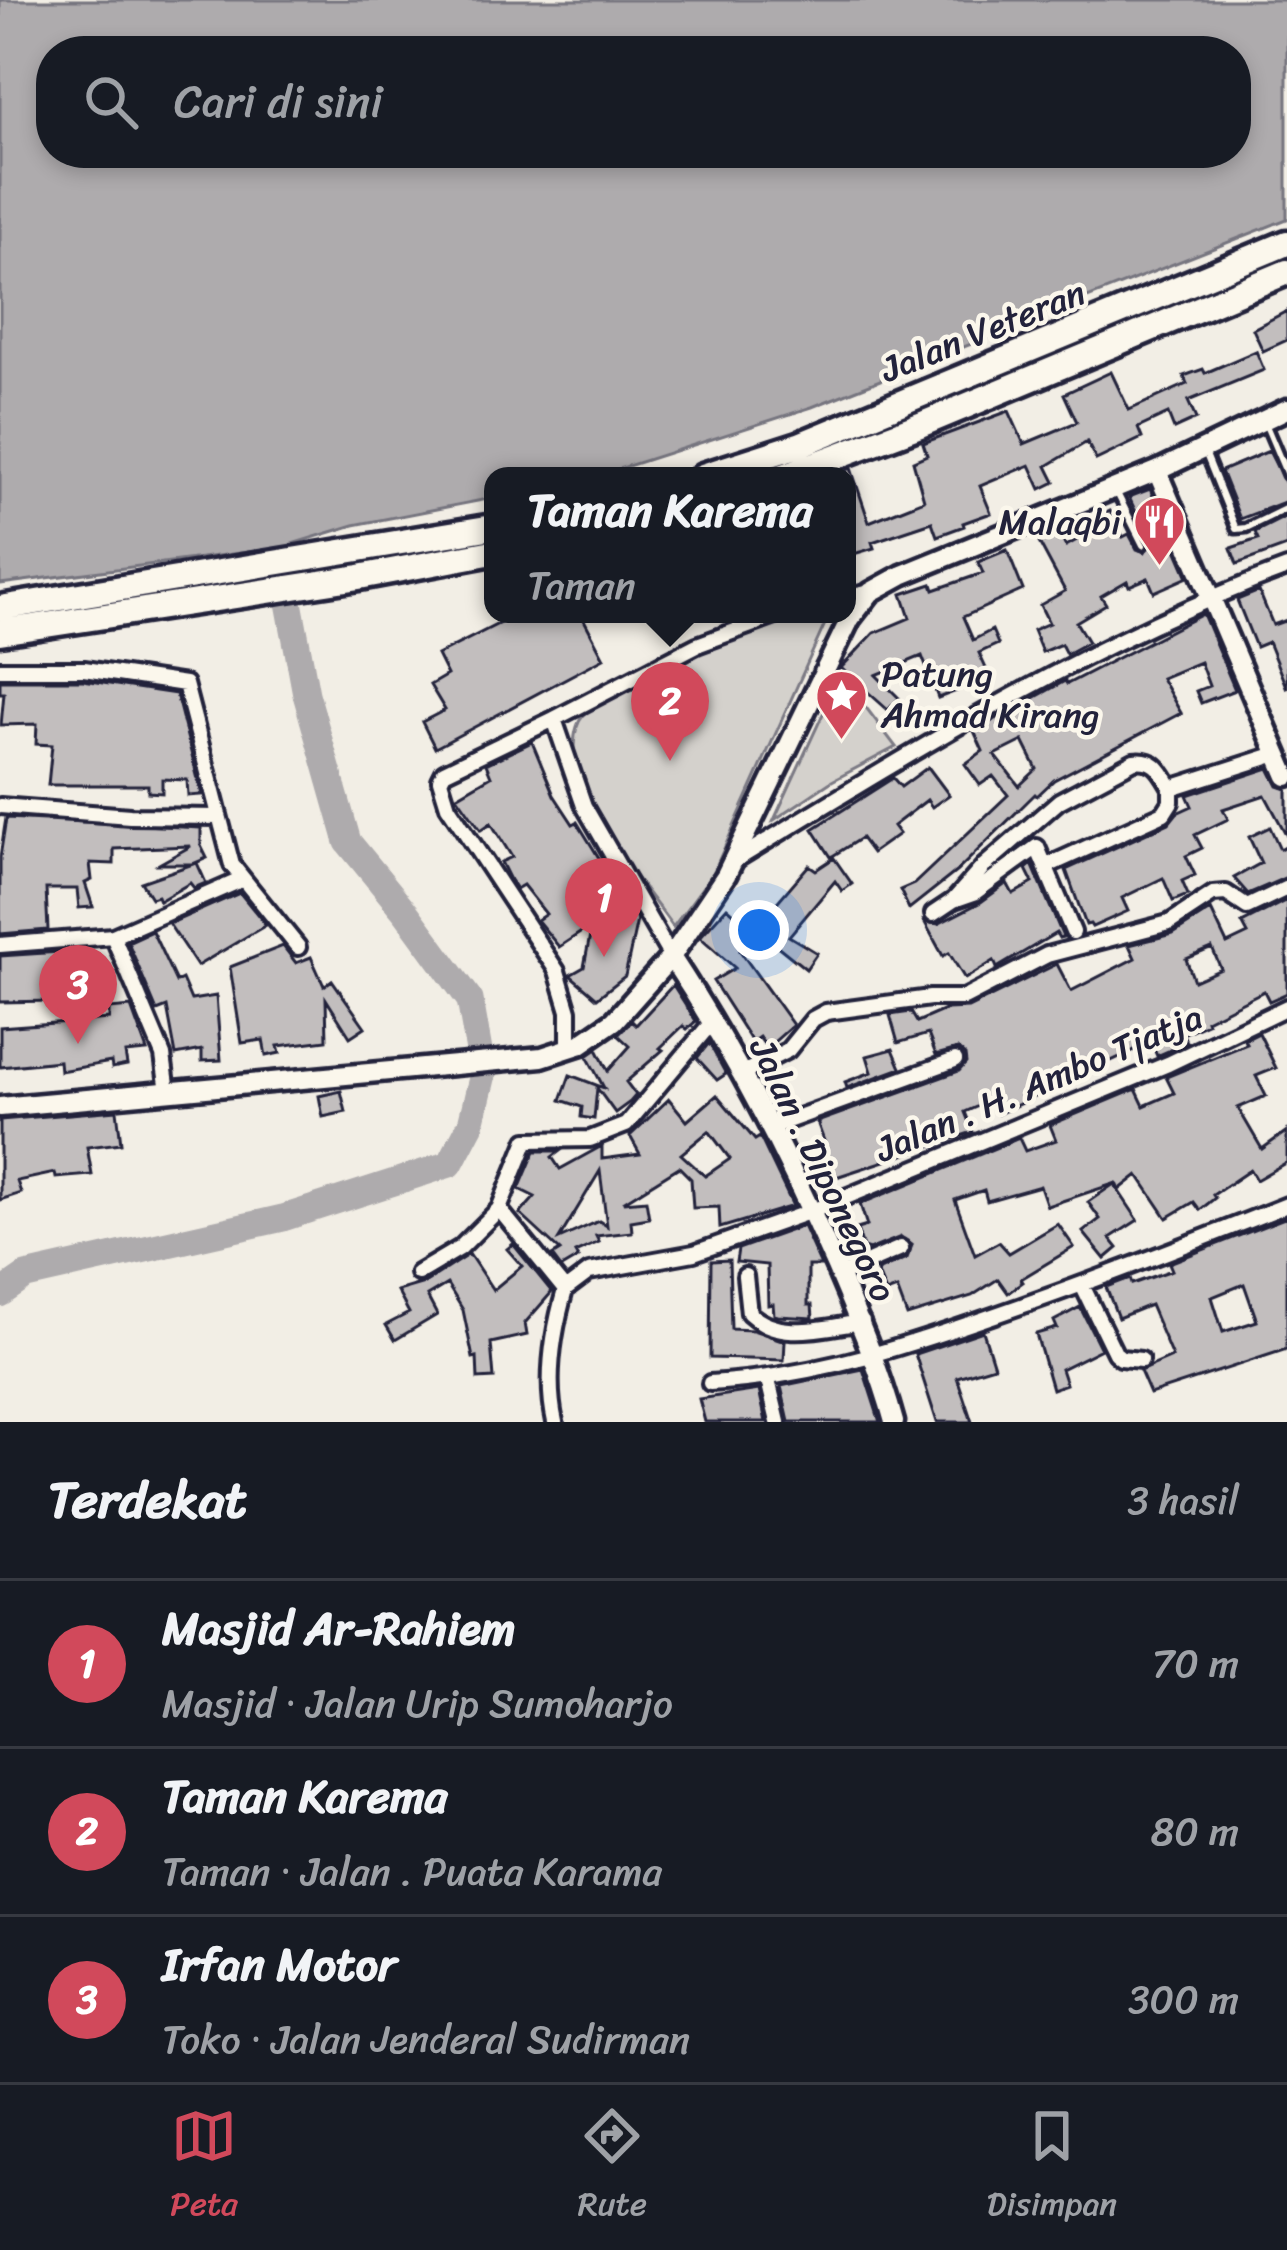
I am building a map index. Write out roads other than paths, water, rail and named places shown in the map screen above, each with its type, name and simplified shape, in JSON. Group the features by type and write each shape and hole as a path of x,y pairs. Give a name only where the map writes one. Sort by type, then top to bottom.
{"highway":[{"name":"Jalan Veteran","path":"729,467 820,436 1287,243"},
{"name":"Jalan Veteran","path":"808,467 1287,272"},
{"path":"358,564 484,529"},
{"path":"0,608 176,592 358,564 484,553"},
{"path":"0,632 176,592"}],"main road":[{"path":"856,611 871,592 902,575 1157,471 1287,410"},
{"path":"1157,471 1287,776"},
{"path":"0,1107 542,1057 569,1048 614,1021 671,957 731,863 848,623"},
{"name":"Jalan . Diponegoro","path":"671,957 771,1127 812,1211 876,1356 894,1422"}],"street":[{"path":"731,863 1049,676 1287,568"},
{"path":"856,595 871,592"},
{"path":"569,1048 569,1011 557,971 448,806 440,780 444,772 697,645 757,623"},
{"path":"0,669 84,669 185,684 232,865 298,947"},
{"path":"554,718 584,806 671,957"},
{"path":"1171,788 1277,754"},
{"path":"954,900 984,866 1059,801 1134,761 1147,760 1158,766 1171,788 1171,802 1164,813 1047,866"},
{"path":"0,806 219,817"},
{"path":"1025,832 1047,866 1073,932"},
{"path":"933,914 974,893 1037,847"},
{"path":"0,945 113,936 241,880"},
{"path":"741,1074 788,1050 826,1012 964,998 1047,955 1169,923 1213,894 1226,893 1247,907 1287,888"},
{"path":"113,936 163,1054 168,1092"},
{"name":"Jalan . H. Ambo Tjatja","path":"565,1290 589,1272 694,1253 812,1211 1168,1064 1287,1007"},
{"path":"418,1273 460,1248 499,1209 527,1140 590,1139 626,1125 712,1022"},
{"path":"771,1127 955,1060"},
{"path":"710,1383 768,1380 876,1356 1082,1285 1287,1205"},
{"path":"499,1209 565,1290 552,1334 555,1422"},
{"path":"839,1275 901,1248"},
{"path":"745,1276 749,1312 771,1328 796,1330 862,1322"},
{"path":"1082,1285 1115,1353 1141,1360"},
{"path":"768,1380 778,1422"}],"lane":[{"path":"1264,420 1287,475"},
{"path":"1203,449 1236,529 1287,508"},
{"path":"1115,488 1143,545"}],"waterway":[{"path":"0,1294 26,1276 283,1218 450,1164 471,1124 483,1074 470,1000 348,842 306,694 279,548"}],"place":[{"name":"Malaqbi","path":"1160,568"},
{"name":"Patung Ahmad Kirang","path":"842,741"},
{"name":"Taman Karema","path":"670,761"},
{"name":"Masjid Ar-Rahiem","path":"604,957"},
{"name":"Irfan Motor","path":"78,1044"}]}
